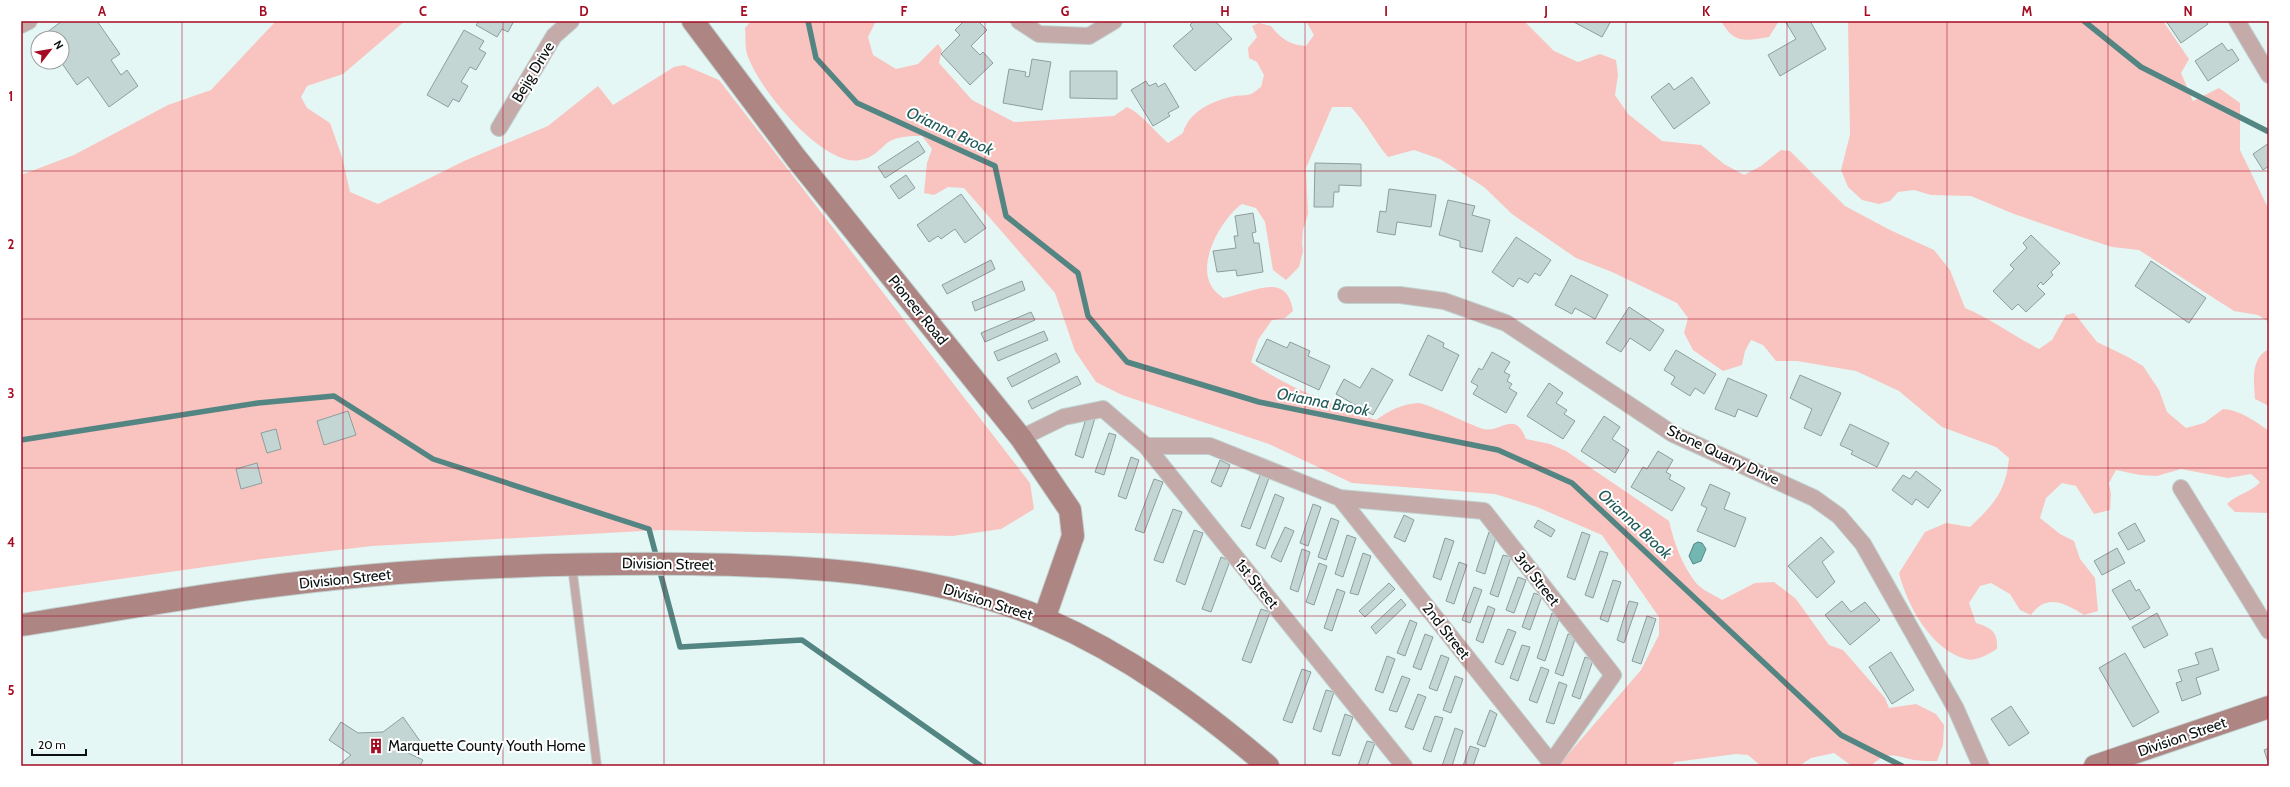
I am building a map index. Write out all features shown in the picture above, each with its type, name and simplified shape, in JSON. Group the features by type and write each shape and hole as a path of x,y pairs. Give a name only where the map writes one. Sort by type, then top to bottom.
{"street":[{"path":"21,26 30,21"},
{"name":"Bejig Drive","path":"499,128 554,36 571,21"},
{"path":"1019,21 1039,34 1089,36 1114,21"},
{"path":"2237,21 2269,75"},
{"name":"Pioneer Road","path":"698,23 796,158 1021,438 1070,510 1073,536 1044,619"},
{"name":"Stone Quarry Drive","path":"1346,294 1400,295 1444,301 1506,322 1673,434 1814,498 1839,516 1863,544 1956,709 1981,766"},
{"name":"1st Street","path":"1021,438 1064,417 1103,409 1146,446 1404,766"},
{"path":"1146,446 1210,446 1340,498"},
{"path":"2182,488 2269,631"},
{"name":"3rd Street","path":"1340,498 1484,511 1613,675 1551,765"},
{"name":"2nd Street","path":"1340,498 1551,765"},
{"name":"Division Street","path":"21,625 221,593 348,578 489,566 572,563 750,565 854,572 916,582 981,597 1044,619 1114,654 1161,682 1202,711 1268,766"},
{"name":"Division Street","path":"2095,766 2269,707"}],"lane":[{"path":"572,563 596,766"}],"shaded area":[{"path":"276,21 405,21 343,74 307,86 301,97 307,108 330,123 342,157 350,192 378,204 464,161 548,126 598,86 613,105 674,67 684,65 719,80 1030,483 1034,509 1001,529 953,536 660,530 372,546 261,559 21,593 21,175 74,155 168,105 211,90"},
{"path":"751,21 876,21 868,37 873,55 896,69 918,64 938,44 942,50 939,63 972,100 1014,122 1114,116 1127,107 1133,110 1168,143 1183,133 1191,118 1203,108 1219,100 1251,94 1261,87 1264,75 1257,62 1249,58 1248,48 1257,37 1252,26 1259,23 1271,26 1278,34 1290,42 1306,46 1314,35 1306,21 1524,21 1554,51 1578,62 1600,54 1616,60 1618,75 1615,95 1628,114 1662,141 1701,145 1724,164 1744,175 1761,166 1781,150 1790,151 1845,206 1890,230 1934,250 1950,270 1965,308 1984,317 2039,349 2052,340 2066,315 2074,313 2097,342 2143,366 2159,390 2167,412 2186,428 2204,423 2223,409 2235,411 2258,423 2269,431 2269,513 2235,512 2227,504 2260,482 2251,474 2228,478 2181,469 2157,476 2140,475 2116,470 2109,483 2111,494 2110,510 2094,514 2076,486 2062,483 2046,498 2040,518 2060,534 2074,541 2080,559 2095,578 2098,611 2084,615 2063,604 2049,602 2037,608 2031,615 2020,610 2010,594 1991,583 1980,586 1969,603 1976,623 1990,629 1995,635 1997,649 1982,657 1970,660 1953,654 1942,646 1922,625 1908,599 1899,573 1925,532 1946,523 1970,527 1985,512 1997,497 2005,480 2009,458 1996,447 1942,427 1899,391 1856,371 1797,361 1776,361 1763,345 1751,340 1745,351 1742,365 1723,371 1693,350 1684,333 1688,318 1677,303 1612,272 1576,258 1512,214 1484,187 1440,159 1414,150 1388,157 1351,107 1332,107 1306,168 1308,214 1303,230 1303,251 1299,267 1286,280 1273,270 1265,222 1256,208 1242,204 1234,211 1220,230 1209,254 1207,266 1208,277 1213,288 1223,298 1255,289 1275,287 1283,291 1289,298 1293,311 1285,318 1272,320 1258,340 1251,362 1296,388 1327,402 1376,420 1396,408 1418,403 1430,406 1483,429 1496,428 1507,424 1517,425 1522,430 1526,439 1550,444 1566,451 1669,521 1676,546 1683,561 1691,576 1701,588 1722,600 1755,583 1774,582 1796,599 1829,645 1843,650 1885,698 1889,708 1916,704 1936,714 1944,725 1943,745 1937,761 1923,761 1897,756 1887,756 1871,766 1852,766 1834,753 1811,758 1799,766 1761,766 1748,755 1736,754 1675,762 1671,766 1558,766 1641,670 1659,635 1659,617 1602,535 1537,507 1495,494 1352,483 1269,444 1122,395 1096,382 1075,351 1055,293 964,188 948,187 934,195 924,193 927,163 932,149 922,136 895,139 887,143 872,156 860,160 845,159 828,151 792,120 775,101 751,65 746,50 745,28"},
{"path":"1721,21 1779,21 1769,37 1747,40 1731,34"},
{"path":"1848,21 2163,21 2189,59 2181,73 2193,101 2219,88 2240,103 2240,150 2269,210 2269,322 2258,315 2234,311 2139,250 2112,247 2014,214 1971,196 1931,195 1914,190 1898,192 1890,201 1879,204 1862,200 1848,187 1841,170 1850,135"},
{"path":"2269,349 2269,406 2255,399 2254,371 2259,358"}],"water":[{"path":"1698,542 1702,543 1706,549 1701,561 1693,564 1689,556 1694,544"}],"building":[{"path":"62,21 97,21 120,54 111,60 121,75 127,70 138,86 109,107 88,77 77,85 67,70 70,70 70,30 50,30"},
{"path":"479,21 514,21 508,32 502,29 497,37 476,25"},
{"path":"964,21 978,21 987,30 971,46 980,55 983,52 993,63 970,85 941,54 960,35 955,30"},
{"path":"1194,21 1215,21 1232,39 1195,71 1173,46 1193,29 1190,25"},
{"path":"1572,21 1611,21 1602,37"},
{"path":"1785,21 1810,21 1826,49 1780,76 1768,55 1796,39"},
{"path":"2166,21 2206,21 2208,24 2181,43"},
{"path":"464,30 484,41 479,49 486,53 476,70 470,67 461,82 468,86 459,102 453,99 448,107 427,95"},
{"path":"2222,43 2228,51 2232,49 2239,60 2208,81 2195,61"},
{"path":"1032,59 1051,62 1042,110 1003,103 1009,69 1026,72 1025,76 1029,77"},
{"path":"1070,71 1117,71 1117,99 1070,98"},
{"path":"1692,77 1710,103 1674,129 1651,97 1669,83 1674,90"},
{"path":"1146,81 1149,86 1156,83 1158,87 1165,83 1179,107 1168,113 1170,116 1153,126 1131,90"},
{"path":"918,141 925,152 885,178 878,167"},
{"path":"2269,143 2269,166 2263,170 2253,154"},
{"path":"1315,163 1361,164 1361,186 1339,185 1339,192 1334,192 1333,207 1314,207"},
{"path":"906,175 915,188 899,199 890,186"},
{"path":"1389,189 1436,195 1431,227 1397,222 1395,235 1377,232 1380,211 1386,212"},
{"path":"961,194 986,228 965,243 955,229 941,239 938,236 929,242 917,225"},
{"path":"1448,200 1475,206 1472,215 1490,220 1482,252 1460,247 1460,241 1439,235"},
{"path":"1253,213 1256,232 1252,233 1254,243 1259,243 1263,272 1237,276 1236,270 1217,272 1213,251 1236,248 1234,236 1238,236 1235,216"},
{"path":"2031,235 2060,263 2051,272 2053,275 2043,285 2041,282 2037,286 2045,294 2026,312 2018,304 2012,310 1993,291 2014,269 2010,265 2027,248 2023,243"},
{"path":"1516,237 1551,260 1540,276 1535,273 1528,283 1519,278 1513,287 1492,272"},
{"path":"991,260 995,269 947,294 942,285"},
{"path":"2151,261 2206,298 2189,323 2135,286"},
{"path":"1571,275 1608,295 1595,319 1575,308 1572,314 1555,305"},
{"path":"1022,281 1025,290 975,311 972,302"},
{"path":"1629,307 1664,330 1650,351 1630,338 1621,352 1606,343"},
{"path":"1031,312 1035,320 985,342 981,333"},
{"path":"1044,331 1048,340 998,361 994,352"},
{"path":"1428,335 1444,343 1443,347 1459,355 1442,391 1409,375"},
{"path":"1267,339 1287,348 1290,342 1310,351 1308,356 1330,366 1319,390 1256,361"},
{"path":"1676,350 1716,374 1704,394 1695,388 1690,396 1671,384 1675,377 1664,370"},
{"path":"1492,352 1510,362 1504,372 1510,375 1507,381 1512,384 1509,388 1517,393 1506,413 1473,394 1478,386 1471,382 1479,368 1482,370"},
{"path":"1056,353 1060,362 1012,387 1007,378"},
{"path":"1372,368 1393,380 1373,415 1336,394 1344,379 1360,388"},
{"path":"1800,375 1841,393 1821,436 1804,428 1812,409 1790,398"},
{"path":"1077,376 1081,384 1032,409 1028,401"},
{"path":"1728,378 1767,395 1757,417 1738,409 1735,417 1715,409"},
{"path":"1549,383 1563,393 1556,403 1567,410 1564,414 1575,421 1563,439 1527,416"},
{"path":"348,411 356,435 324,445 317,421"},
{"path":"1087,415 1095,418 1083,458 1075,455"},
{"path":"1604,416 1620,427 1612,439 1629,450 1615,473 1581,451"},
{"path":"1850,424 1889,443 1877,467 1851,454 1853,451 1840,445"},
{"path":"276,429 281,449 267,453 261,433"},
{"path":"1109,433 1116,435 1104,475 1095,472"},
{"path":"1658,451 1673,460 1666,472 1671,475 1669,479 1685,488 1672,511 1631,487 1643,467 1647,469"},
{"path":"1131,457 1139,460 1126,499 1118,496"},
{"path":"1220,460 1230,465 1221,487 1211,482"},
{"path":"257,463 262,483 241,489 236,469"},
{"path":"1916,471 1941,490 1928,508 1916,499 1912,505 1892,490 1903,475 1910,479"},
{"path":"1260,475 1269,478 1250,529 1241,526"},
{"path":"1154,479 1163,482 1144,533 1135,530"},
{"path":"1710,484 1730,493 1724,509 1746,518 1735,547 1697,531 1707,508 1701,505"},
{"path":"1275,494 1284,498 1265,549 1256,545"},
{"path":"1313,504 1321,507 1308,546 1300,543"},
{"path":"1173,509 1182,512 1163,563 1154,560"},
{"path":"1404,515 1414,520 1405,542 1394,537"},
{"path":"1331,518 1339,521 1326,560 1318,557"},
{"path":"1538,520 1555,530 1551,537 1534,527"},
{"path":"2135,523 2145,541 2128,550 2118,533"},
{"path":"1285,527 1294,531 1281,562 1271,557"},
{"path":"1194,530 1203,533 1185,585 1176,581"},
{"path":"1489,532 1497,534 1485,574 1476,571"},
{"path":"1582,532 1590,535 1575,580 1567,577"},
{"path":"1347,535 1356,538 1343,577 1335,574"},
{"path":"1821,537 1834,552 1822,562 1835,582 1817,598 1788,566"},
{"path":"1445,538 1454,541 1441,580 1433,577"},
{"path":"2117,548 2125,563 2102,575 2094,561"},
{"path":"1302,549 1310,552 1298,592 1290,589"},
{"path":"1600,551 1608,553 1593,598 1585,595"},
{"path":"1363,553 1371,556 1358,595 1350,593"},
{"path":"1503,555 1511,557 1498,597 1490,594"},
{"path":"1221,557 1230,561 1211,612 1202,609"},
{"path":"1459,562 1467,565 1454,604 1446,601"},
{"path":"1319,563 1327,566 1314,605 1306,602"},
{"path":"1518,577 1526,580 1514,613 1506,610"},
{"path":"1613,580 1621,582 1608,622 1600,619"},
{"path":"2130,580 2136,591 2139,589 2150,608 2130,620 2112,590"},
{"path":"1389,583 1395,589 1365,617 1359,611"},
{"path":"1474,587 1482,590 1470,623 1462,620"},
{"path":"1337,589 1345,592 1332,631 1324,628"},
{"path":"1534,593 1542,596 1530,630 1522,627"},
{"path":"1401,599 1406,605 1376,634 1371,627"},
{"path":"1629,601 1638,603 1624,643 1617,640"},
{"path":"1842,601 1851,612 1865,602 1880,620 1850,645 1825,615"},
{"path":"1488,606 1495,609 1483,643 1476,640"},
{"path":"1261,609 1270,612 1251,663 1242,660"},
{"path":"1552,613 1560,616 1545,661 1537,658"},
{"path":"2157,613 2168,635 2144,648 2132,627"},
{"path":"1647,616 1656,619 1641,664 1632,661"},
{"path":"1410,620 1417,623 1405,656 1397,653"},
{"path":"1508,629 1516,632 1503,665 1495,662"},
{"path":"1425,634 1433,637 1421,670 1413,667"},
{"path":"1568,634 1576,636 1563,676 1555,673"},
{"path":"1522,645 1530,647 1518,681 1510,678"},
{"path":"2212,648 2219,670 2196,678 2201,694 2182,701 2176,683 2182,681 2178,670 2199,664 2195,653"},
{"path":"1891,652 1914,690 1892,704 1869,667"},
{"path":"2125,653 2159,712 2133,727 2099,668"},
{"path":"1441,655 1449,658 1437,691 1429,688"},
{"path":"1387,656 1395,659 1383,693 1375,690"},
{"path":"1585,657 1593,660 1580,699 1572,696"},
{"path":"1541,667 1549,670 1537,703 1529,700"},
{"path":"1302,669 1311,672 1292,723 1283,720"},
{"path":"1402,676 1410,679 1397,712 1389,710"},
{"path":"1455,676 1463,679 1451,713 1443,710"},
{"path":"1559,682 1567,685 1554,724 1546,722"},
{"path":"1326,690 1334,692 1321,732 1313,729"},
{"path":"1418,694 1426,697 1413,730 1405,727"},
{"path":"2011,706 2029,733 2009,746 1991,719"},
{"path":"1490,710 1497,714 1485,747 1477,744"},
{"path":"1345,714 1353,717 1340,756 1332,754"},
{"path":"1435,716 1443,718 1431,752 1423,749"},
{"name":"Marquette County Youth Home","path":"403,717 420,741 406,752 423,760 420,766 338,766 351,755 329,740 341,722 358,733 383,732"},
{"path":"1455,728 1463,731 1452,766 1442,766"},
{"path":"1367,741 1375,743 1367,766 1358,766"},
{"path":"1470,746 1479,749 1473,766 1463,766"},
{"path":"2269,748 2269,765 2264,750"}],"waterway":[{"name":"Orianna Brook","path":"808,21 816,58 857,103 995,166 1006,216 1078,273 1088,316 1127,362 1259,402 1498,450 1572,483 1841,735 1902,766"},
{"path":"2084,21 2141,67 2269,132"},
{"path":"21,440 258,403 334,396 433,459 649,529 657,559"},
{"path":"659,568 680,647 802,640 981,766"}],"place":[{"name":"Marquette County Youth Home","path":"376,746"}]}
